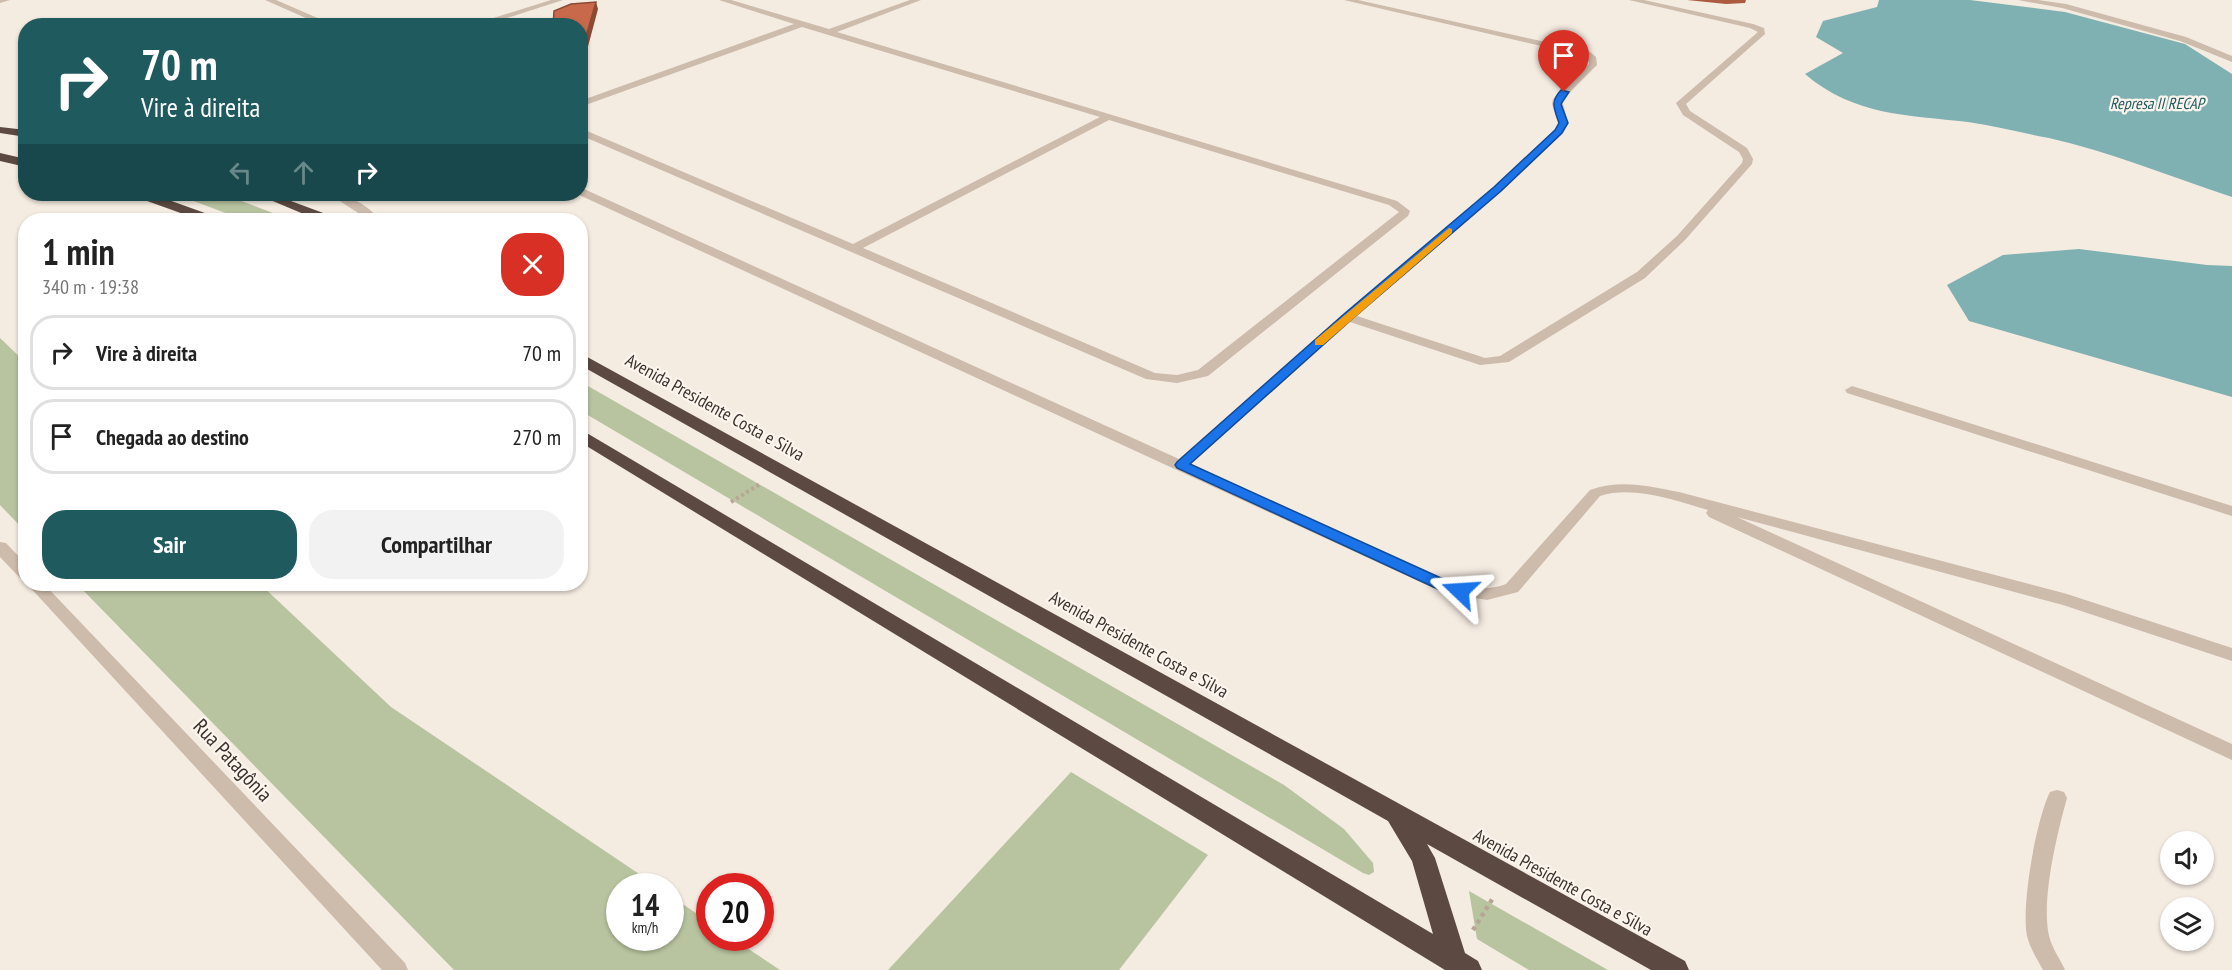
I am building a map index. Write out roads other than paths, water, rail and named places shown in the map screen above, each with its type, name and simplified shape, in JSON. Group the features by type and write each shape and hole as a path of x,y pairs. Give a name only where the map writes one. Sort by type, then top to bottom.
{"highway":[{"path":"0,130 18,133"},
{"path":"0,157 18,161"},
{"path":"160,201 192,213"},
{"path":"280,201 311,213"},
{"name":"Avenida Presidente Costa e Silva","path":"588,361 1676,970"},
{"path":"588,439 1460,967"},
{"path":"1397,815 1423,858 1460,967"}],"street":[{"path":"0,1 6,0"},
{"path":"269,0 313,18"},
{"path":"499,18 559,0"},
{"path":"588,134 1151,376 1178,380 1203,373 1214,365 1405,211 1393,203 723,0"},
{"path":"735,4 747,0"},
{"path":"829,32 917,0"},
{"path":"1181,465 1348,317 1498,189 1559,132 1563,123 1557,104 1558,99 1593,65 1594,61 1587,54 1573,50 1368,2 1348,0"},
{"path":"1348,317 1485,362 1504,359 1641,275 1681,238 1747,164 1748,159 1743,150 1686,113 1681,103 1762,32 1753,26 1633,0"},
{"path":"2022,0 2062,6 2127,24 2201,45 2232,59"},
{"path":"588,101 802,24"},
{"path":"854,248 1107,117"},
{"path":"588,194 1448,588 1472,594 1493,595 1512,588 1595,492 1606,487 1622,487 1679,497 2067,600 2232,655"},
{"path":"346,201 367,213"},
{"path":"1852,390 2232,512"},
{"path":"1679,497 2232,752"},
{"path":"0,547 18,566"},
{"name":"Rua Patagônia","path":"42,591 397,970"},
{"path":"2054,970 2037,935 2039,893 2050,823 2057,798"}],"water":[{"name":"Represa II RECAP","path":"1879,0 1970,0 2065,12 2185,44 2232,74 2232,197 2118,158 2049,138 1978,124 1903,115 1862,106 1824,88 1805,74 1843,53 1816,37 1823,21 1877,7"},
{"path":"2079,249 2232,266 2232,397 1969,321 1947,285 2003,255"}]}
